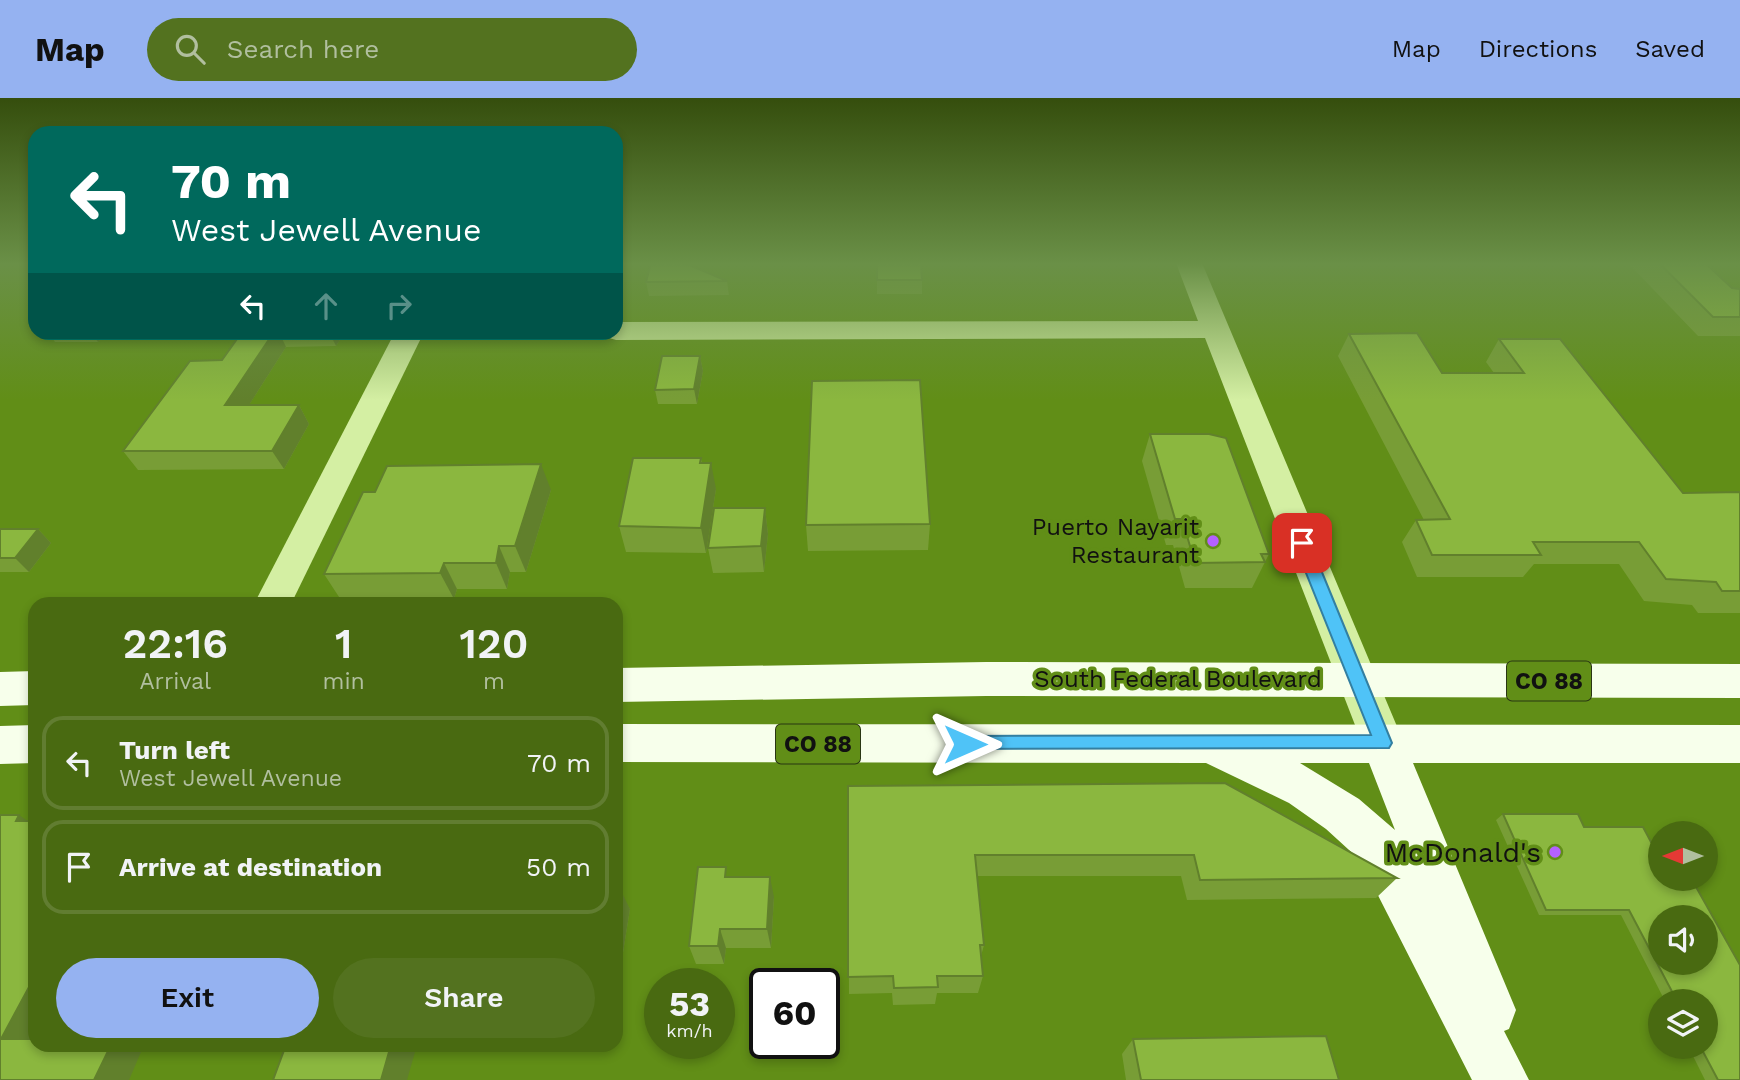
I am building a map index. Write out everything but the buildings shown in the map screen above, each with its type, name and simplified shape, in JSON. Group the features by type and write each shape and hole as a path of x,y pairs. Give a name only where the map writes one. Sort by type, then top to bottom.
{"main road":[{"name":"South Federal Boulevard","path":"623,685 986,679 1740,681"},
{"path":"0,689 28,688"},
{"name":"CO 88","path":"623,743 1740,744"},
{"path":"1207,743 1259,762 1319,797 1348,815 1377,844 1501,1080"},
{"path":"1383,743 1518,1080"},
{"path":"0,745 28,744"}],"street":[{"path":"1207,309 1383,743"},
{"path":"623,331 1215,329"},
{"path":"276,597 406,340"}],"place":[{"name":"Puerto Nayarit Restaurant","path":"1213,541"},
{"name":"McDonald's","path":"1555,852"}],"route":[{"path":"965,744 1383,743 1302,543"}]}
